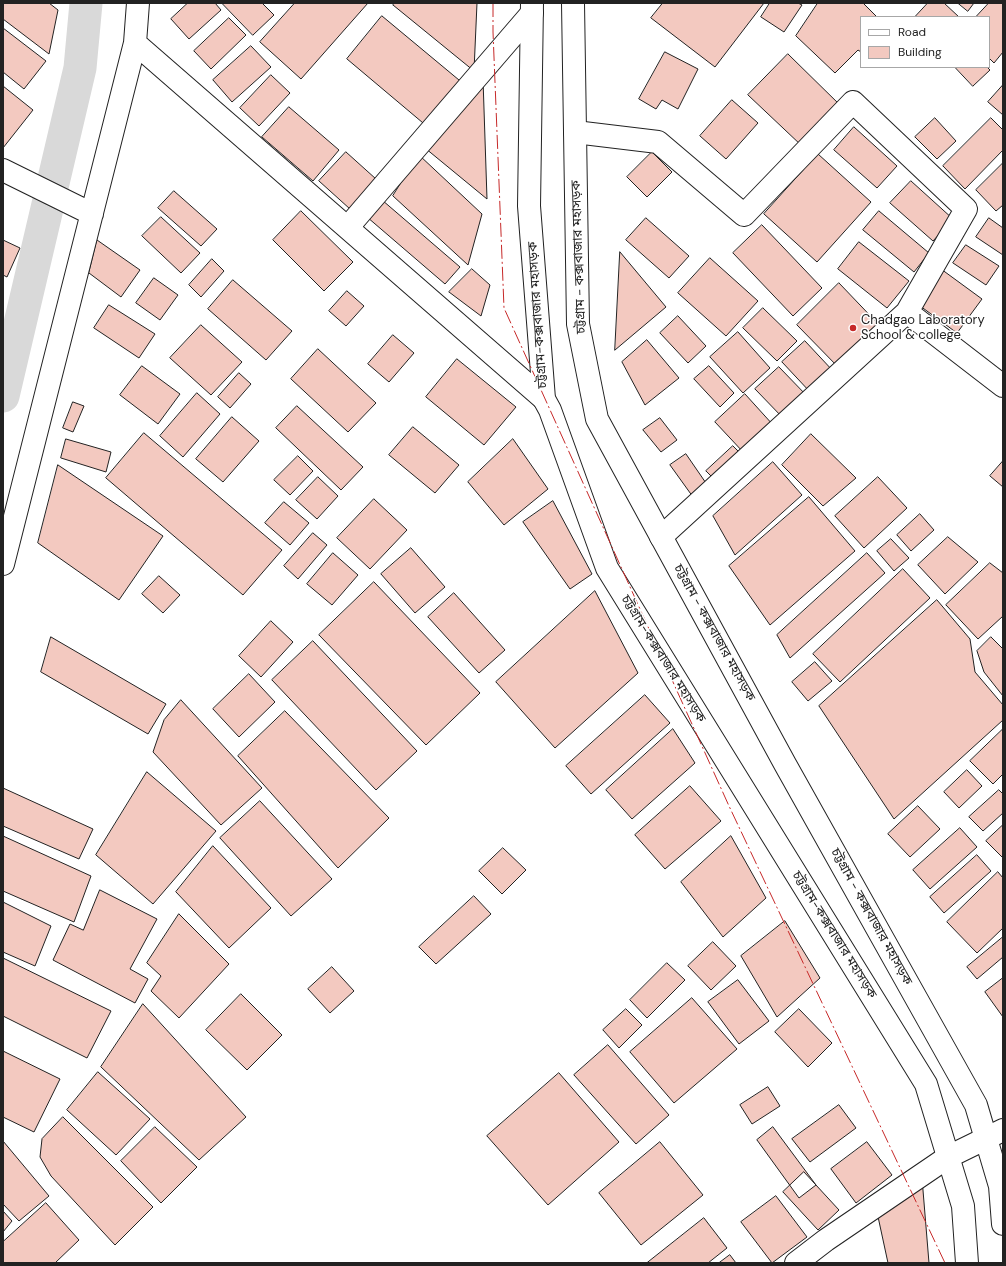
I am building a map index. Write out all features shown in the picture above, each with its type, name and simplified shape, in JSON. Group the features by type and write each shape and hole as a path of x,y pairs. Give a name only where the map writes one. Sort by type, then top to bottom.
{"main road":[{"path":"3,564 135,43 138,3"},
{"name":"চট্টগ্রাম - কক্সবাজার মহাসড়ক","path":"573,3 578,324 597,419 785,764 976,1105 995,1135 1003,1224"},
{"path":"348,227 532,8"},
{"name":"চট্টগ্রাম-কক্সবাজার মহাসড়ক","path":"532,8 529,206 544,399 550,410 607,568 926,1084 964,1206 967,1263"},
{"path":"135,43 544,399"},
{"path":"575,132 658,142 744,215 853,102 966,209 907,312 661,537"},
{"path":"11,175 92,214"},
{"path":"907,312 1003,386"},
{"path":"796,1263 826,1240 948,1157 995,1135"}],"building":[{"path":"3,3 49,3 58,10 49,54 3,19"},
{"path":"188,3 215,3 221,10 189,39 171,19"},
{"path":"222,3 262,3 274,15 253,35"},
{"path":"295,3 368,3 301,79 260,42"},
{"path":"395,3 477,3 474,71 393,5"},
{"path":"663,3 764,3 715,67 651,18"},
{"path":"770,3 798,3 802,5 784,32 761,17"},
{"path":"818,3 863,3 876,16 860,16 860,51 858,50 835,73 796,36"},
{"path":"928,3 944,3 958,16 916,16"},
{"path":"958,3 974,3 968,11"},
{"path":"989,3 1003,3 1003,52 994,63 990,59 990,16 977,16"},
{"path":"382,16 465,85 429,128 347,59"},
{"path":"229,18 246,35 211,69 194,51"},
{"path":"3,28 46,61 24,89 3,72"},
{"path":"251,46 271,67 232,102 213,80"},
{"path":"665,52 698,69 678,109 662,100 656,109 639,99"},
{"path":"788,54 841,106 802,146 748,95"},
{"path":"956,68 988,68 990,70 973,86"},
{"path":"271,75 290,93 259,126 240,108"},
{"path":"483,79 487,199 425,148"},
{"path":"1003,85 1003,115 988,102"},
{"path":"3,86 33,110 3,148"},
{"path":"732,100 758,123 726,159 700,136"},
{"path":"289,107 339,150 313,181 262,137"},
{"path":"935,118 956,141 937,159 915,137"},
{"path":"991,118 1003,130 1003,150 965,189 943,166"},
{"path":"854,127 897,166 877,188 834,150"},
{"path":"346,152 376,179 350,209 319,181"},
{"path":"652,152 672,172 647,197 627,177"},
{"path":"818,154 871,202 817,262 764,214"},
{"path":"419,155 482,214 468,265 393,196"},
{"path":"1003,163 1003,205 996,211 976,190"},
{"path":"911,181 953,219 933,241 890,203"},
{"path":"174,191 217,229 201,246 158,208"},
{"path":"382,200 460,267 445,284 367,217"},
{"path":"301,211 353,262 324,291 273,240"},
{"path":"879,211 929,253 914,272 863,230"},
{"path":"161,217 200,253 181,273 142,236"},
{"path":"646,218 689,256 669,278 626,240"},
{"path":"989,218 1003,228 1003,255 976,237"},
{"path":"762,225 822,288 793,316 733,253"},
{"path":"3,240 20,248 7,277 3,275"},
{"path":"97,240 140,270 121,297 89,273"},
{"path":"859,242 909,281 887,308 838,269"},
{"path":"966,245 999,266 986,285 953,263"},
{"path":"620,252 666,307 615,350"},
{"path":"710,258 758,301 726,336 678,293"},
{"path":"212,259 224,271 201,297 189,285"},
{"path":"472,269 490,285 481,316 449,292"},
{"path":"941,269 982,299 957,333 916,303"},
{"path":"154,278 178,295 160,320 136,303"},
{"path":"233,280 292,331 266,360 208,309"},
{"path":"839,283 882,328 840,369 797,325"},
{"path":"347,291 364,306 346,326 329,311"},
{"path":"109,305 155,334 139,358 94,328"},
{"path":"763,308 797,341 777,361 743,328"},
{"path":"678,316 706,346 688,363 660,333"},
{"path":"201,325 242,362 211,395 170,358"},
{"path":"738,332 770,368 743,393 710,357"},
{"path":"393,335 414,353 389,382 368,364"},
{"path":"647,340 679,378 645,405 622,362"},
{"path":"805,341 834,372 811,393 782,362"},
{"path":"318,349 376,403 348,432 291,379"},
{"path":"457,359 516,407 484,445 426,397"},
{"path":"142,366 180,394 158,424 120,395"},
{"path":"709,366 734,393 720,407 694,379"},
{"path":"779,367 808,397 784,419 755,389"},
{"path":"239,373 251,384 230,408 218,397"},
{"path":"197,393 220,414 183,457 160,436"},
{"path":"745,394 774,426 744,453 715,422"},
{"path":"73,402 84,406 73,432 63,428"},
{"path":"297,406 363,467 341,490 276,428"},
{"path":"232,417 259,441 223,482 196,459"},
{"path":"660,418 677,440 661,452 643,430"},
{"path":"413,427 459,465 435,493 389,455"},
{"path":"144,433 282,550 243,595 106,478"},
{"path":"811,434 856,478 823,506 782,465"},
{"path":"66,439 111,452 106,472 61,458"},
{"path":"513,439 548,489 504,525 468,482"},
{"path":"733,446 742,455 715,480 706,471"},
{"path":"686,454 708,486 693,497 670,465"},
{"path":"298,456 313,471 290,495 274,480"},
{"path":"1003,461 1003,487 990,476"},
{"path":"773,462 802,495 735,555 713,516"},
{"path":"58,465 163,536 119,600 38,543"},
{"path":"318,477 338,496 317,519 296,500"},
{"path":"878,477 907,508 864,548 835,516"},
{"path":"809,497 855,551 770,625 729,566"},
{"path":"374,499 407,530 370,569 337,538"},
{"path":"553,501 592,574 570,589 523,522"},
{"path":"284,502 309,523 290,545 265,523"},
{"path":"920,514 934,530 911,551 897,535"},
{"path":"313,533 327,545 298,579 284,566"},
{"path":"948,537 978,562 945,594 918,565"},
{"path":"891,539 909,558 894,571 877,551"},
{"path":"411,548 445,587 415,613 381,574"},
{"path":"333,553 358,575 332,605 307,584"},
{"path":"867,553 885,573 790,658 777,635"},
{"path":"990,563 1003,573 1003,616 978,639 946,605"},
{"path":"903,569 930,598 840,682 813,654"},
{"path":"159,576 180,595 163,613 142,594"},
{"path":"374,582 480,693 426,745 319,635"},
{"path":"595,591 638,673 555,748 496,682"},
{"path":"454,593 505,650 479,673 428,617"},
{"path":"937,600 970,639 975,672 1003,705 1003,720 894,819 819,706"},
{"path":"271,621 293,642 261,677 239,656"},
{"path":"51,637 166,704 148,734 41,672"},
{"path":"991,637 1003,649 1003,696 984,672 977,651"},
{"path":"313,641 417,751 376,790 272,680"},
{"path":"815,662 832,681 808,701 792,682"},
{"path":"249,674 275,702 239,737 213,709"},
{"path":"645,695 670,723 591,794 566,766"},
{"path":"181,700 262,788 221,825 153,752 164,720"},
{"path":"285,711 389,818 338,868 238,756"},
{"path":"673,729 695,763 632,819 606,790"},
{"path":"1003,729 1003,774 993,784 970,761"},
{"path":"967,770 982,786 959,808 944,792"},
{"path":"147,772 216,831 153,904 96,855"},
{"path":"690,786 721,821 665,869 635,835"},
{"path":"3,788 93,829 79,859 3,826"},
{"path":"999,790 1003,794 1003,813 983,831 969,817"},
{"path":"260,801 332,879 291,916 220,838"},
{"path":"918,806 940,829 910,857 888,834"},
{"path":"1003,825 1003,855 1002,857 986,841"},
{"path":"960,828 977,847 930,889 913,870"},
{"path":"3,836 91,876 74,922 3,891"},
{"path":"731,836 766,898 723,937 681,882"},
{"path":"213,846 271,908 229,948 176,892"},
{"path":"503,848 526,870 502,894 479,871"},
{"path":"977,855 991,871 944,913 930,897"},
{"path":"998,872 1003,878 1003,928 977,953 947,922"},
{"path":"100,890 157,919 130,969 148,979 135,1003 53,960 70,924 83,930"},
{"path":"474,896 491,914 436,964 419,947"},
{"path":"3,902 51,926 35,966 3,952"},
{"path":"179,914 229,964 179,1018 151,991 161,976 147,963"},
{"path":"785,921 820,978 777,1017 741,956"},
{"path":"1003,937 1003,957 977,979 967,967"},
{"path":"713,942 736,966 711,990 688,966"},
{"path":"3,958 111,1011 87,1058 3,1016"},
{"path":"667,963 685,980 647,1018 630,1000"},
{"path":"332,967 354,991 330,1013 308,989"},
{"path":"1003,978 1003,1017 985,992"},
{"path":"738,980 769,1021 739,1044 708,1002"},
{"path":"241,994 282,1035 247,1070 206,1030"},
{"path":"692,998 737,1049 674,1103 630,1052"},
{"path":"143,1004 246,1117 199,1160 101,1067"},
{"path":"626,1009 642,1025 619,1048 603,1030"},
{"path":"799,1009 832,1043 808,1067 775,1032"},
{"path":"608,1045 669,1115 636,1144 574,1075"},
{"path":"3,1051 60,1079 34,1132 3,1117"},
{"path":"98,1072 150,1119 116,1155 67,1110"},
{"path":"559,1073 619,1142 548,1205 487,1136"},
{"path":"768,1087 780,1106 752,1124 740,1105"},
{"path":"839,1105 856,1128 810,1162 792,1139"},
{"path":"63,1117 153,1207 115,1245 51,1176 40,1157 42,1139"},
{"path":"155,1127 197,1167 161,1203 121,1161"},
{"path":"773,1127 816,1185 799,1198 757,1140"},
{"path":"3,1141 49,1196 19,1221 3,1204"},
{"path":"660,1142 703,1195 641,1245 599,1193"},
{"path":"867,1142 892,1175 856,1203 831,1169"},
{"path":"804,1172 839,1210 818,1230 783,1192"},
{"path":"922,1178 929,1263 888,1263 877,1212"},
{"path":"776,1196 807,1237 772,1263 741,1222"},
{"path":"46,1203 79,1240 55,1263 3,1263 3,1242"},
{"path":"3,1211 12,1221 3,1232"},
{"path":"704,1218 727,1248 708,1263 647,1263"},
{"path":"730,1255 736,1263 719,1263"}],"waterway":[{"path":"3,396 80,68 86,3"}],"power":[{"path":"493,3 504,308 729,806 945,1263"}],"place":[{"name":"Chadgao Laboratory School & college","path":"853,328"}]}
